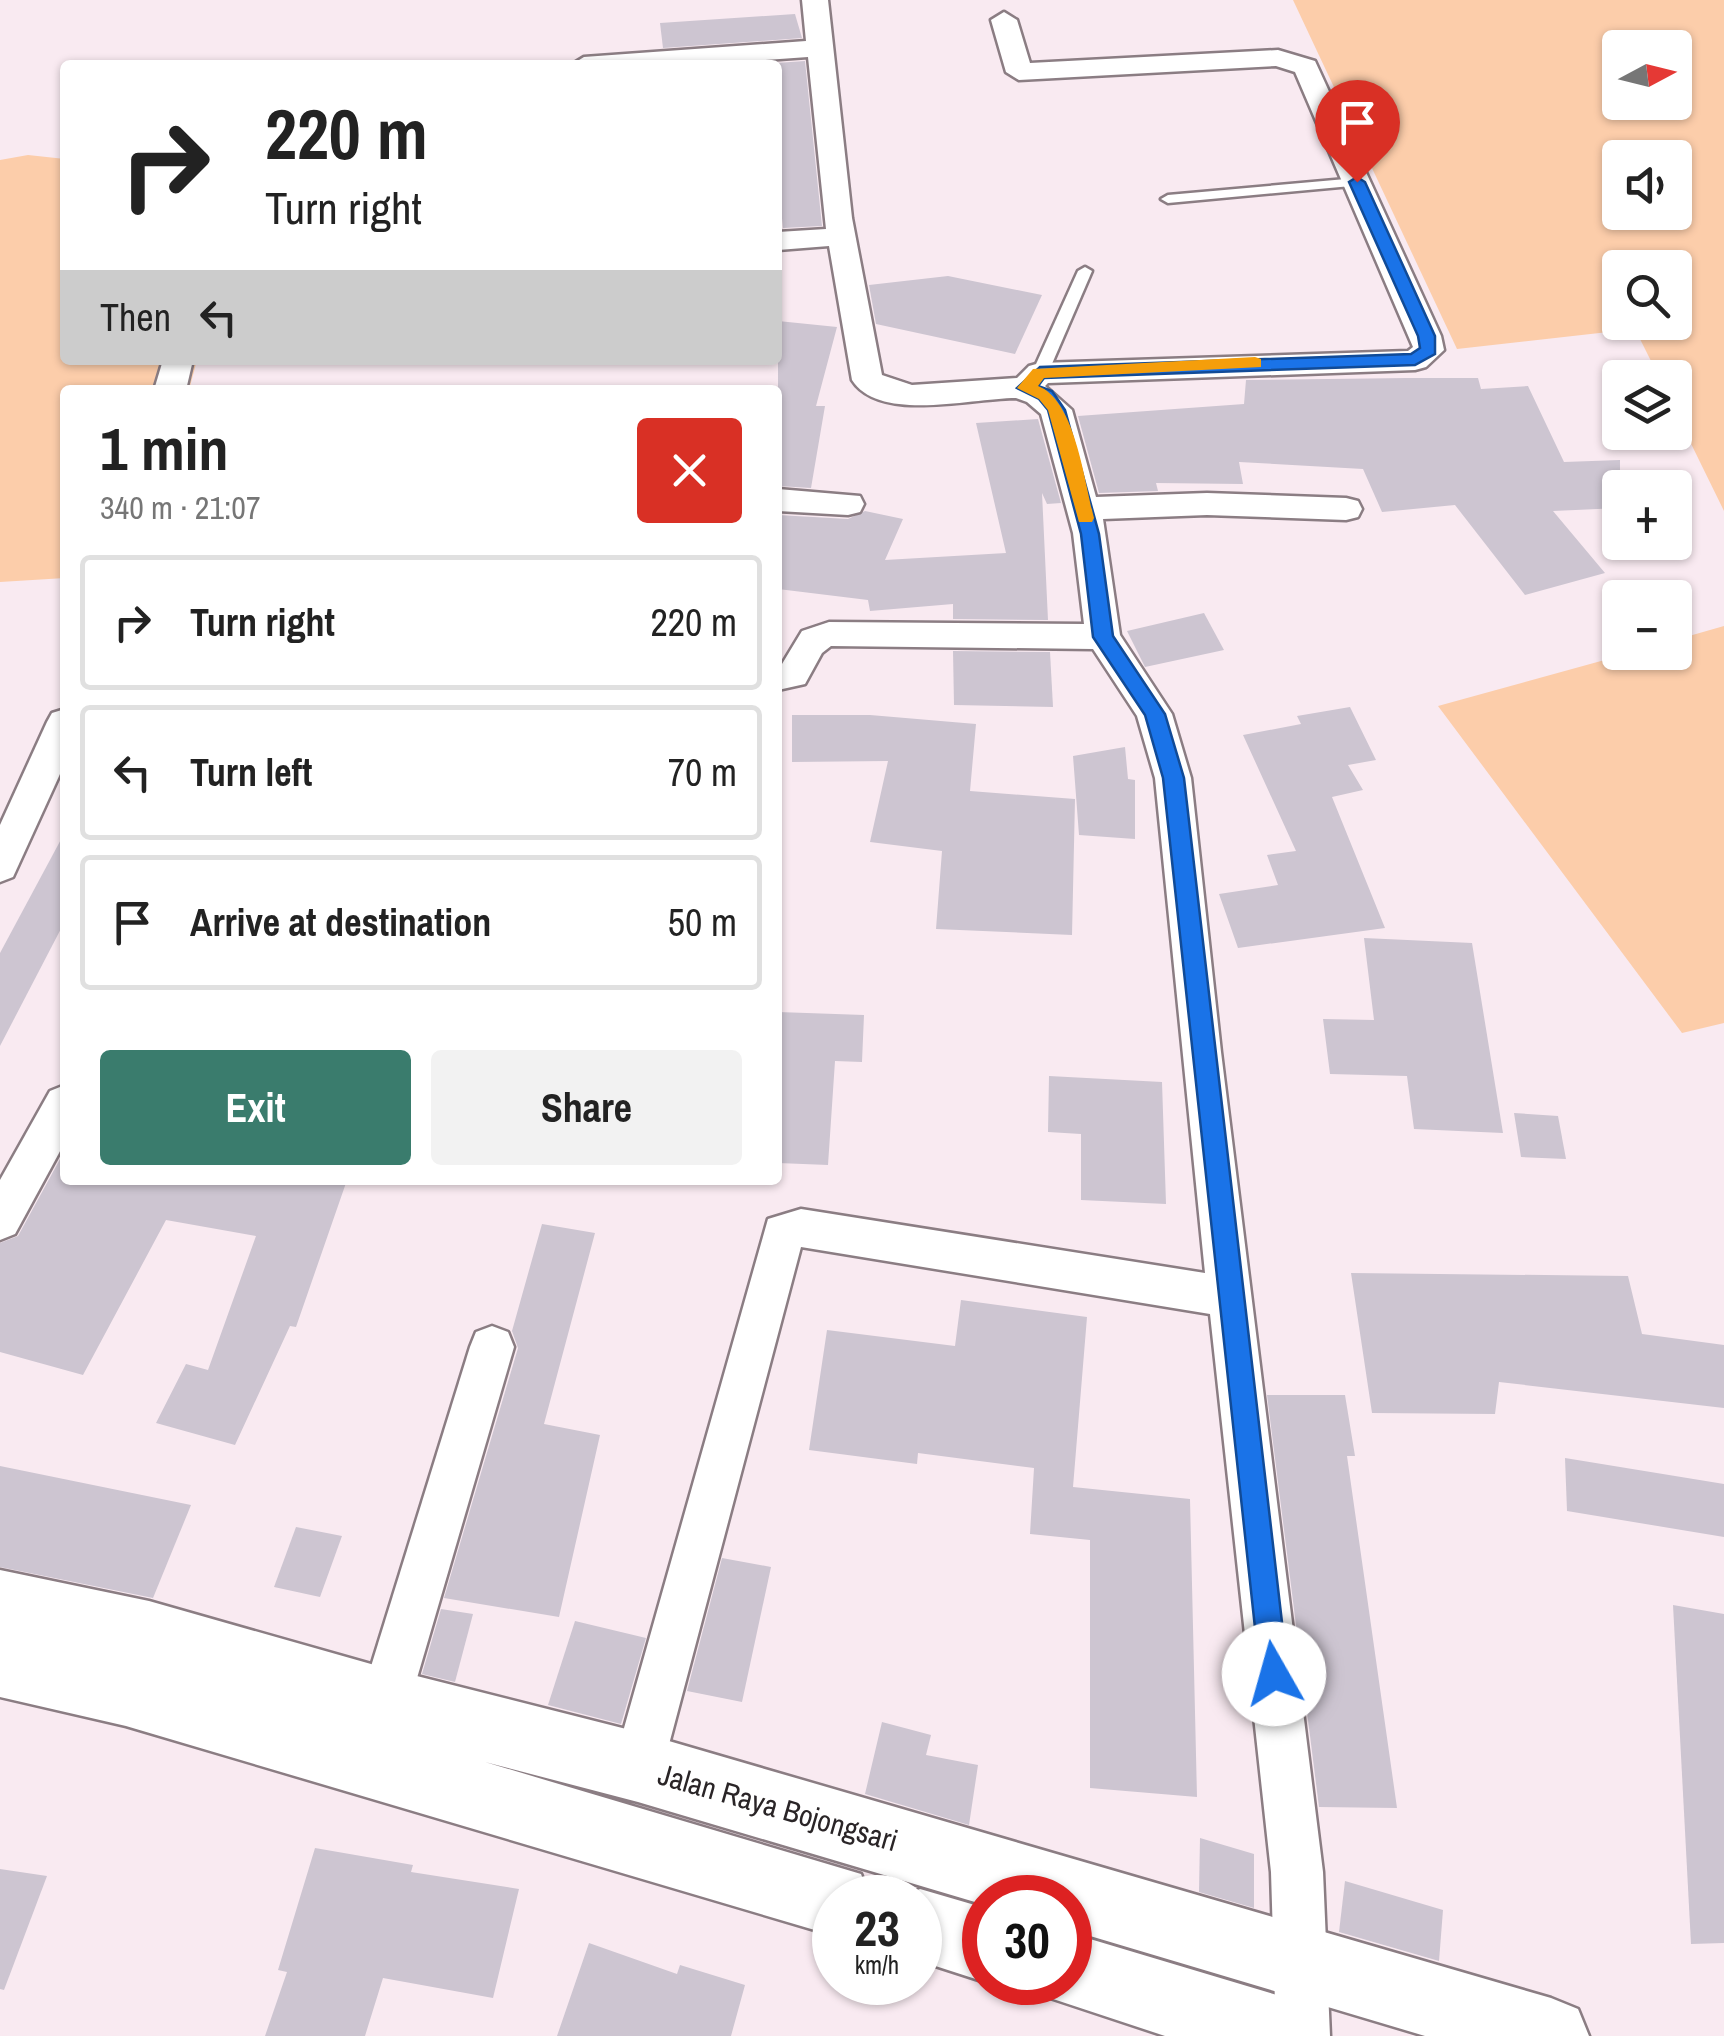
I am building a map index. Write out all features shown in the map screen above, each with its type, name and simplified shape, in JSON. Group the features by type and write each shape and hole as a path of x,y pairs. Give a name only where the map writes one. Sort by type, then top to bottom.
{"highway":[{"name":"Jalan Raya Bojongsari","path":"0,1603 149,1635 385,1702 638,1767 1551,2036"},
{"path":"0,1663 126,1692 812,1893"},
{"path":"1092,1983 1142,2014 1287,2036"}],"street":[{"path":"815,0 841,237 867,380 878,390 911,396 1033,380 1415,360 1429,350 1306,68 1278,58 1019,72 1004,20"},
{"path":"654,60 822,48"},
{"path":"782,241 841,237"},
{"path":"1033,380 1056,410 1090,534 1103,637 1154,714 1173,778 1297,1872 1304,1962 1303,2036"},
{"path":"782,500 848,504"},
{"path":"1082,509 1208,504 1346,509"},
{"path":"782,676 793,675 806,645 815,637 829,634 1103,637"},
{"path":"0,867 60,733"},
{"path":"0,1221 60,1111"},
{"path":"638,1767 783,1233 800,1228 1231,1297"},
{"path":"385,1702 492,1347"}],"lane":[{"path":"1168,199 1357,182"},
{"path":"1033,380 1084,271"}],"shaded area":[{"path":"1293,0 1724,0 1724,511 1692,446 1692,360 1650,360 1640,340 1692,340 1692,250 1602,250 1602,333 1457,349"},
{"path":"28,155 60,158 60,365 196,365 190,385 60,385 60,578 0,582 0,160"},
{"path":"1724,626 1724,1023 1682,1033 1438,706 1602,661 1602,670 1692,670 1692,635"}],"building":[{"path":"795,14 802,38 663,48 660,23"},
{"path":"805,61 822,226 783,228 782,63"},
{"path":"948,276 1042,295 1015,354 876,324 869,285"},
{"path":"782,321 837,327 816,406 825,406 811,488 782,486 782,385 778,385"},
{"path":"1478,378 1481,389 1528,386 1564,462 1620,460 1620,470 1602,470 1602,509 1553,511 1605,573 1525,595 1455,505 1382,512 1363,469 1239,462 1243,484 1156,483 1158,491 1099,493 1078,416 1244,404 1246,380"},
{"path":"1038,419 1061,503 1047,504 1042,493 1048,620 953,619 953,604 870,611 868,600 782,589 782,515 848,519 865,511 903,519 885,560 1006,553 976,423"},
{"path":"1204,613 1224,650 1145,667 1127,631"},
{"path":"953,651 1050,652 1053,707 954,705"},
{"path":"1350,707 1376,760 1348,765 1363,790 1332,797 1385,928 1238,948 1219,894 1278,885 1267,855 1296,851 1243,735 1301,724 1297,716"},
{"path":"792,715 870,715 976,724 970,791 1075,799 1072,935 936,929 942,851 870,842 888,761 792,762"},
{"path":"1125,747 1128,779 1135,780 1135,839 1079,835 1073,756"},
{"path":"60,841 60,931 0,1046 0,953"},
{"path":"1364,938 1472,943 1503,1133 1414,1129 1407,1076 1330,1074 1323,1019 1374,1020"},
{"path":"782,1012 864,1015 862,1062 835,1061 828,1165 782,1163"},
{"path":"1049,1076 1162,1082 1166,1204 1081,1200 1081,1134 1048,1132"},
{"path":"1514,1113 1558,1116 1566,1159 1521,1157"},
{"path":"60,1159 60,1185 345,1185 296,1327 290,1326 235,1445 156,1423 186,1364 208,1370 256,1236 166,1220 83,1375 0,1352 0,1243 18,1236"},
{"path":"542,1224 595,1233 544,1424 600,1435 559,1617 444,1598 518,1348 512,1331"},
{"path":"1351,1273 1628,1276 1642,1334 1724,1345 1724,1408 1499,1382 1495,1414 1372,1413"},
{"path":"961,1300 1087,1317 1073,1487 1190,1499 1197,1797 1090,1788 1090,1540 1030,1534 1034,1468 918,1453 917,1464 809,1450 827,1330 955,1346"},
{"path":"1267,1395 1345,1395 1355,1456 1347,1456 1397,1808 1319,1807"},
{"path":"1565,1458 1724,1484 1724,1537 1567,1511"},
{"path":"0,1466 191,1505 153,1598 0,1567"},
{"path":"296,1527 342,1536 320,1597 274,1587"},
{"path":"722,1558 771,1567 742,1702 687,1691"},
{"path":"1673,1605 1724,1614 1724,1943 1691,1944"},
{"path":"441,1609 473,1614 455,1682 422,1674"},
{"path":"575,1621 646,1638 621,1724 548,1705"},
{"path":"882,1722 931,1735 926,1755 978,1765 969,1825 865,1794"},
{"path":"1200,1838 1254,1854 1254,1908 1199,1892"},
{"path":"315,1848 413,1865 411,1872 519,1889 493,1998 383,1978 365,2036 265,2036 287,1972 278,1970"},
{"path":"0,1869 47,1876 4,1990 0,1989"},
{"path":"1345,1881 1443,1910 1439,1961 1339,1932"},
{"path":"589,1943 677,1974 680,1965 745,1985 731,2036 557,2036"}],"slow traffic":[{"path":"1085,518 1056,410 1046,395 1026,388 1040,373 1255,363"}],"route":[{"path":"1274,1674 1173,778 1166,743 1154,714 1103,637 1090,534 1056,410 1046,395 1026,388 1040,373 1415,360 1429,350 1426,336 1357,182"}]}
